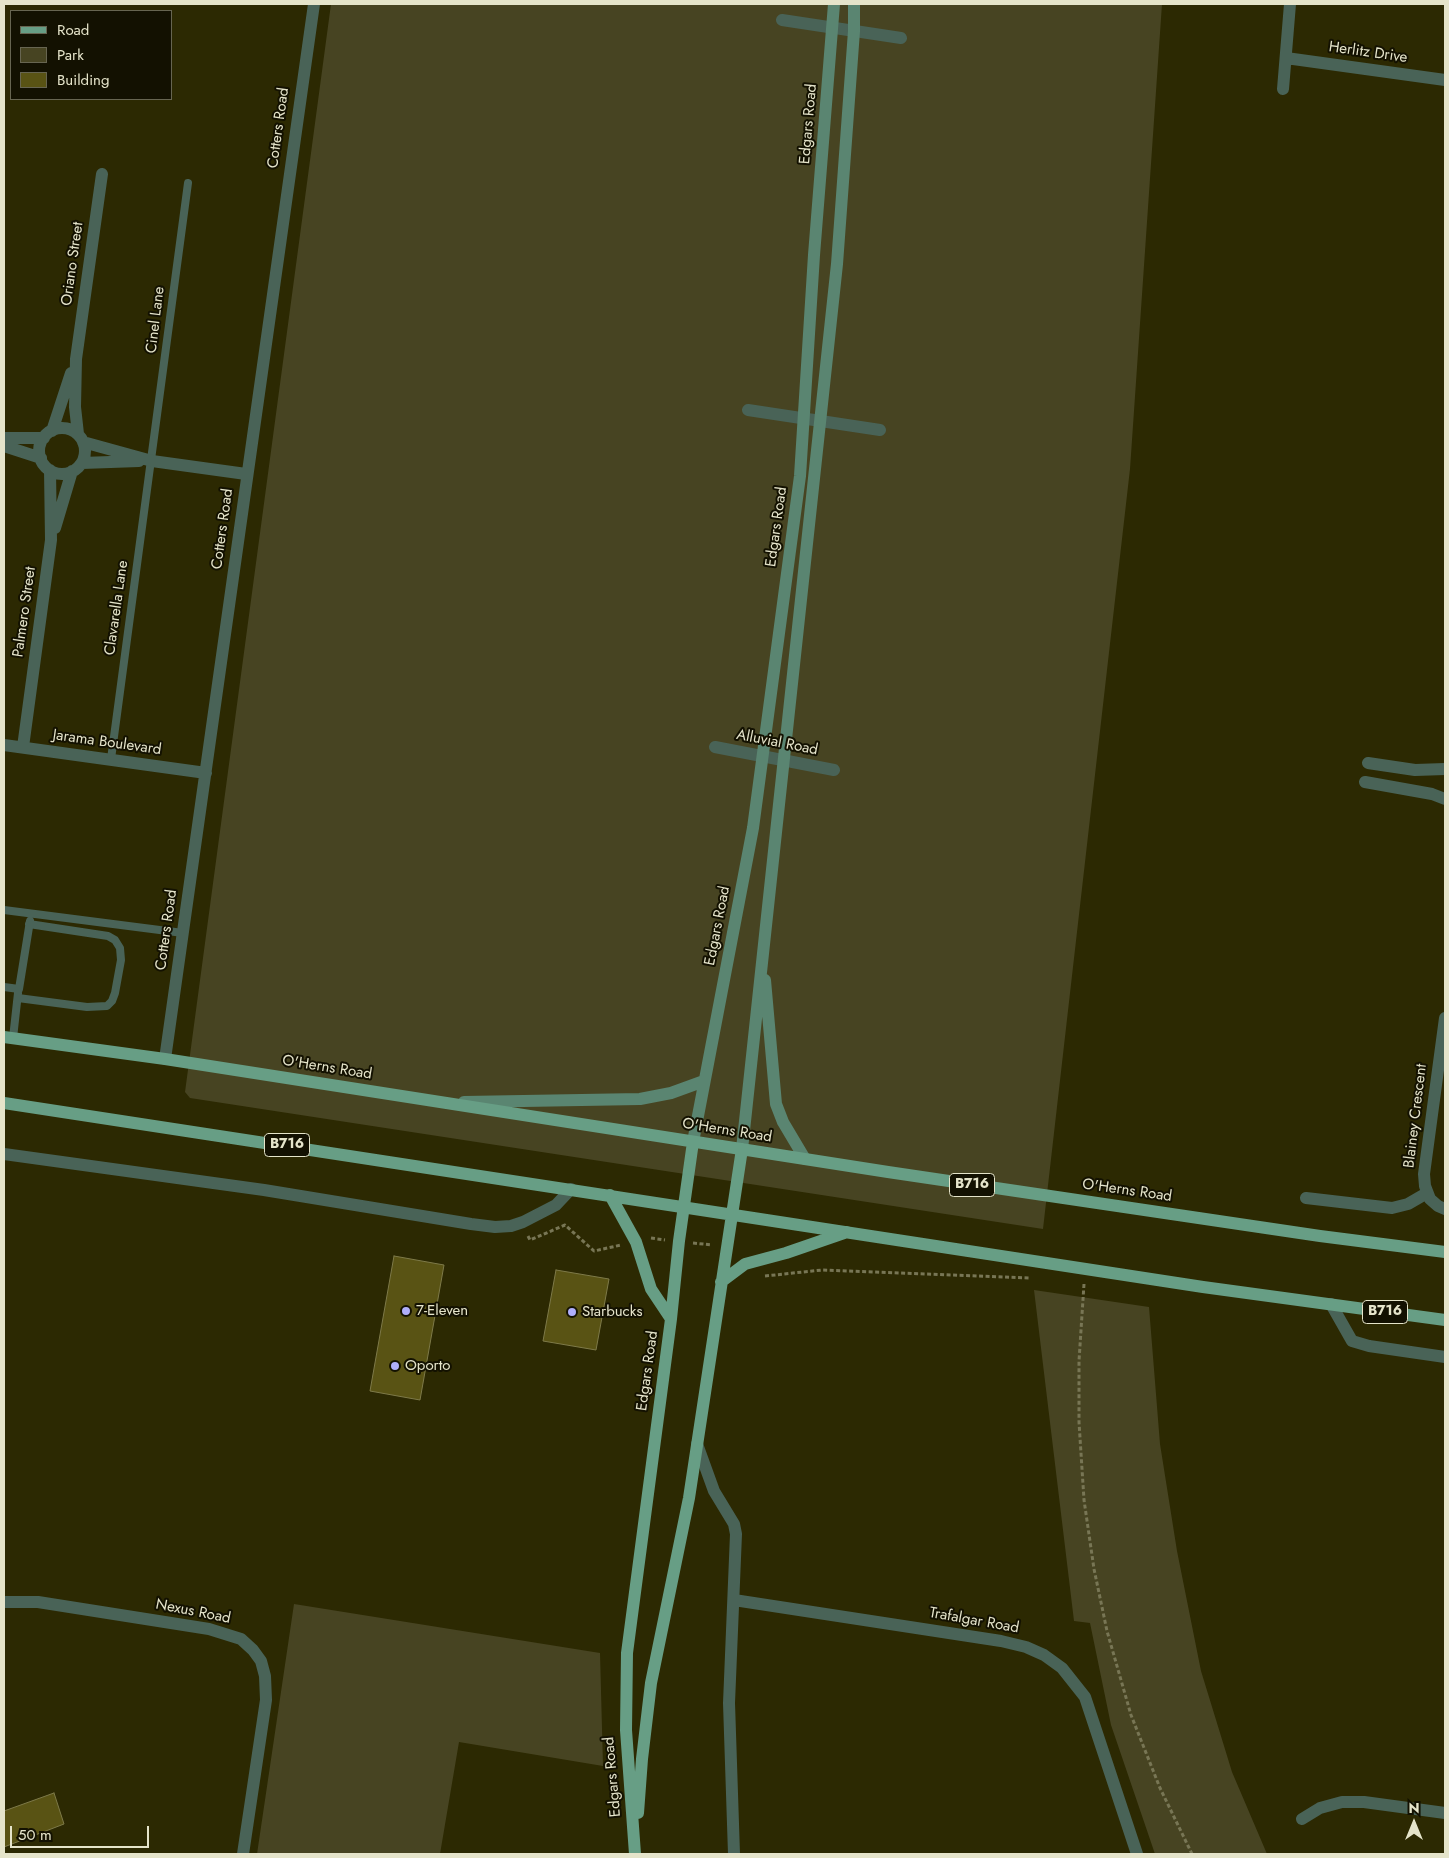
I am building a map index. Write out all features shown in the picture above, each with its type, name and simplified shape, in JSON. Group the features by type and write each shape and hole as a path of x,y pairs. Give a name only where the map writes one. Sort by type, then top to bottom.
{"main road":[{"name":"Edgars Road","path":"635,1853 626,1730 627,1653 671,1319 683,1206 704,1081 753,828 800,476 815,245 834,27 834,4"},
{"name":"Edgars Road","path":"635,1853 642,1760 651,1683 688,1507 742,1149 837,264 854,31 854,4"},
{"path":"763,955 776,1104 783,1122 805,1159"},
{"name":"O'Herns Road","path":"9,1037 165,1059 693,1142 1310,1235 1445,1252"},
{"path":"444,1103 640,1099 671,1093 704,1081"},
{"name":"B716","path":"4,1103 1204,1287 1445,1320"},
{"path":"610,1195 636,1242 651,1289 671,1319"},
{"path":"721,1282 744,1264 786,1253 849,1232"}],"street":[{"name":"Cotters Road","path":"165,1059 246,474 314,4"},
{"path":"1283,89 1290,4"},
{"path":"782,20 901,38"},
{"name":"Herlitz Drive","path":"1286,58 1445,80"},
{"name":"Oriano Street","path":"80,438 75,407 76,359 102,174"},
{"name":"Oriano Street","path":"48,434 76,359"},
{"path":"748,410 880,430"},
{"path":"4,438 48,434 66,428 80,438 152,461 246,474"},
{"path":"48,434 40,451 41,458 50,470 64,474 77,467 152,461"},
{"path":"77,467 85,456 80,438"},
{"path":"4,446 41,458"},
{"name":"Palmero Street","path":"51,540 77,467"},
{"name":"Palmero Street","path":"23,748 51,540 50,470"},
{"name":"Jarama Boulevard","path":"4,745 206,773"},
{"name":"Alluvial Road","path":"715,747 834,770"},
{"path":"1368,763 1415,770 1445,769"},
{"path":"1365,782 1432,794 1445,799"},
{"name":"Blainey Crescent","path":"1427,1193 1424,1174 1445,1018"},
{"path":"4,1154 264,1190 495,1227 511,1226 523,1222 556,1205 571,1189"},
{"path":"1306,1198 1392,1208 1408,1204 1427,1193 1438,1206 1445,1209"},
{"path":"1331,1304 1352,1341 1369,1346 1445,1356"},
{"path":"697,1444 714,1491 734,1524 736,1534 729,1703 734,1854"},
{"name":"Trafalgar Road","path":"734,1600 1001,1641 1026,1647 1044,1655 1062,1668 1085,1697 1137,1854"},
{"name":"Nexus Road","path":"4,1602 38,1602 209,1629 240,1639 253,1650 261,1661 265,1676 266,1700 244,1854"},
{"path":"1302,1819 1320,1808 1342,1802 1364,1802 1445,1813"}],"lane":[{"name":"Cinel Lane","path":"152,461 188,183"},
{"name":"Clavarella Lane","path":"111,760 152,461"},
{"path":"4,910 183,933"},
{"path":"9,1037 18,998 31,914"},
{"path":"18,998 87,1007 107,1006 112,1001 115,993 121,960 120,948 115,940 108,936 29,924"},
{"path":"4,987 19,988"}],"path":[{"path":"1084,1284 1079,1361 1079,1422 1084,1500 1095,1577 1118,1674 1132,1715 1160,1788 1192,1854"}],"green space":[{"path":"331,4 1162,4 1130,469 1043,1229 190,1098 185,1092"},
{"path":"1034,1290 1149,1307 1160,1444 1177,1551 1201,1671 1232,1772 1267,1854 1155,1854 1111,1725 1090,1623 1074,1621"},
{"path":"294,1604 600,1653 603,1766 459,1742 440,1854 257,1854"}],"building":[{"path":"394,1256 444,1265 420,1400 370,1391"},
{"path":"556,1270 609,1279 596,1350 543,1341"},
{"path":"54,1793 64,1824 4,1847 4,1811"}],"place":[{"name":"7-Eleven","path":"406,1311"},
{"name":"Starbucks","path":"572,1312"},
{"name":"Oporto","path":"395,1366"}]}
